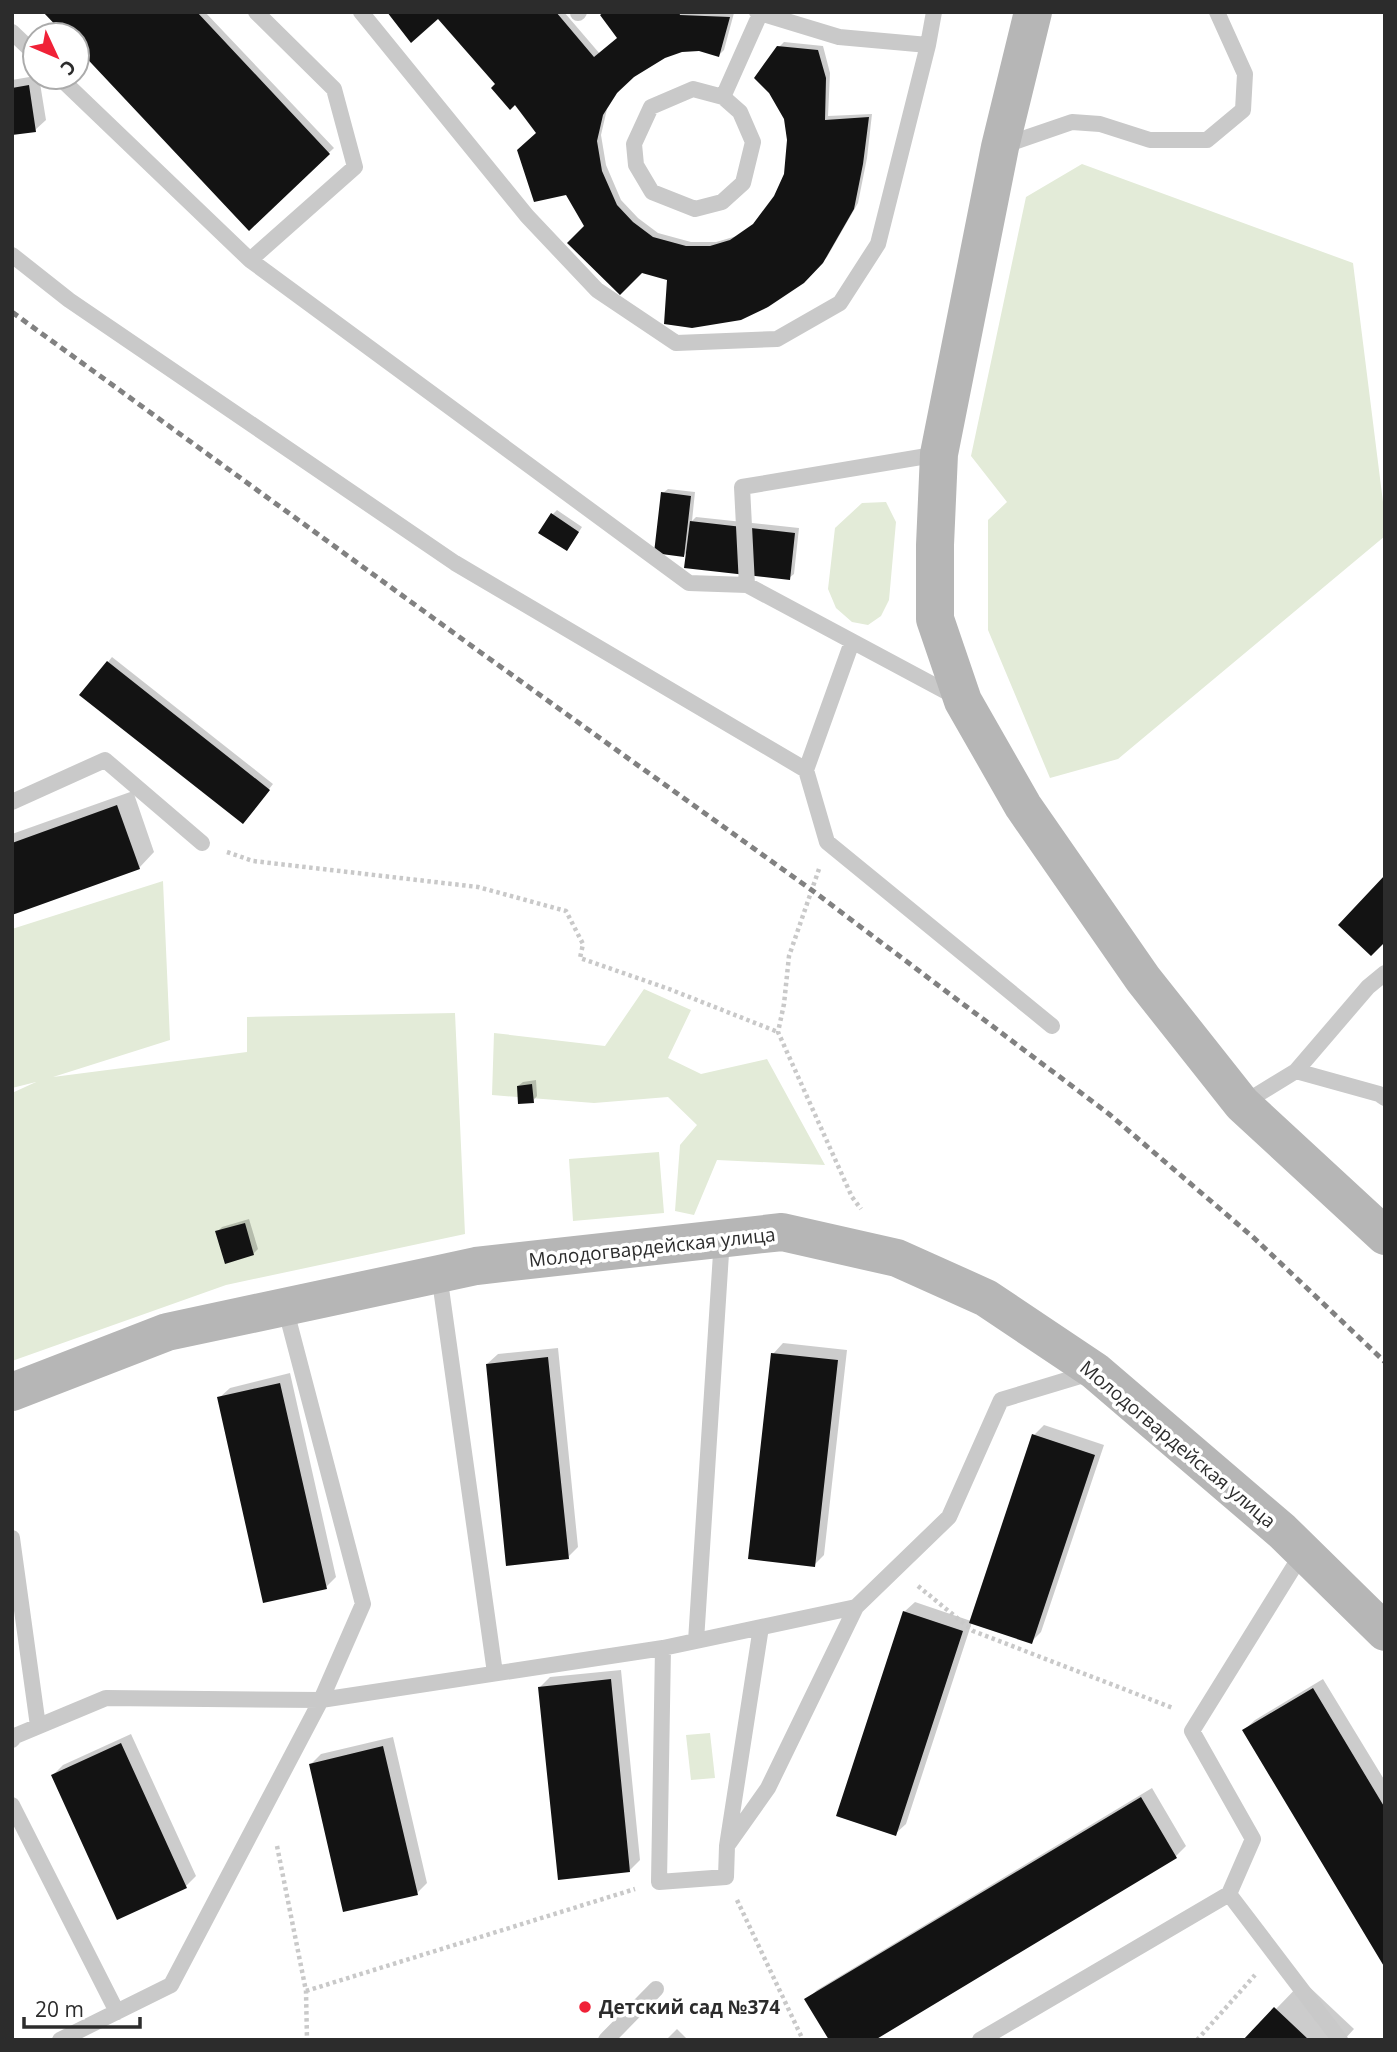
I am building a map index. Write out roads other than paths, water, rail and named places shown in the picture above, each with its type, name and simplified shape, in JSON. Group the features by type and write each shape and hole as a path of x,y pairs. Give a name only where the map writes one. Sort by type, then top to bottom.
{"street":[{"path":"1033,12 999,147 939,454 934,619 963,701 1023,806 1143,979 1242,1104 1385,1236"},
{"name":"Молодогвардейская улица","path":"12,1392 167,1332 439,1273 476,1266 782,1232 897,1258 986,1298 1096,1371 1282,1531 1385,1632"}],"lane":[{"path":"250,260 355,167 334,89 256,12"},
{"path":"361,12 527,216 597,290 676,343 777,339 840,303 878,244 934,12"},
{"path":"999,147 1072,122 1100,124 1150,140 1207,140 1243,110 1245,74 1217,12"},
{"path":"723,97 759,13 839,37 928,45"},
{"path":"693,89 723,97 740,112 753,142 743,183 722,202 695,209 652,192 636,165 634,144 651,107 693,89"},
{"path":"74,91 250,260 688,583 747,585 963,701"},
{"path":"12,255 69,300 455,563 806,770"},
{"path":"747,585 742,487 939,454"},
{"path":"852,642 806,770 827,842 1052,1026"},
{"path":"12,802 105,760 202,844"},
{"path":"1242,1104 1296,1071 1368,987 1385,973"},
{"path":"1296,1071 1385,1098"},
{"path":"696,1641 722,1238"},
{"path":"439,1273 495,1673"},
{"path":"60,2040 171,1985 321,1700 363,1604 285,1307"},
{"path":"727,1846 768,1788 856,1606 949,1517 1002,1399 1096,1371"},
{"path":"12,1538 38,1726"},
{"path":"981,2040 1229,1894 1253,1839 1192,1731 1303,1552"},
{"path":"12,1740 15,1736 106,1698 321,1700 663,1648 856,1606"},
{"path":"663,1648 659,1882 726,1877 727,1846 761,1627"},
{"path":"12,1805 117,2012"},
{"path":"1229,1894 1340,2040"},
{"path":"606,2040 656,1989"}],"railway":[{"path":"12,312 813,891 1109,1114 1254,1238 1385,1362"}],"place":[{"name":"Детский сад №374","path":"585,2007"}]}
